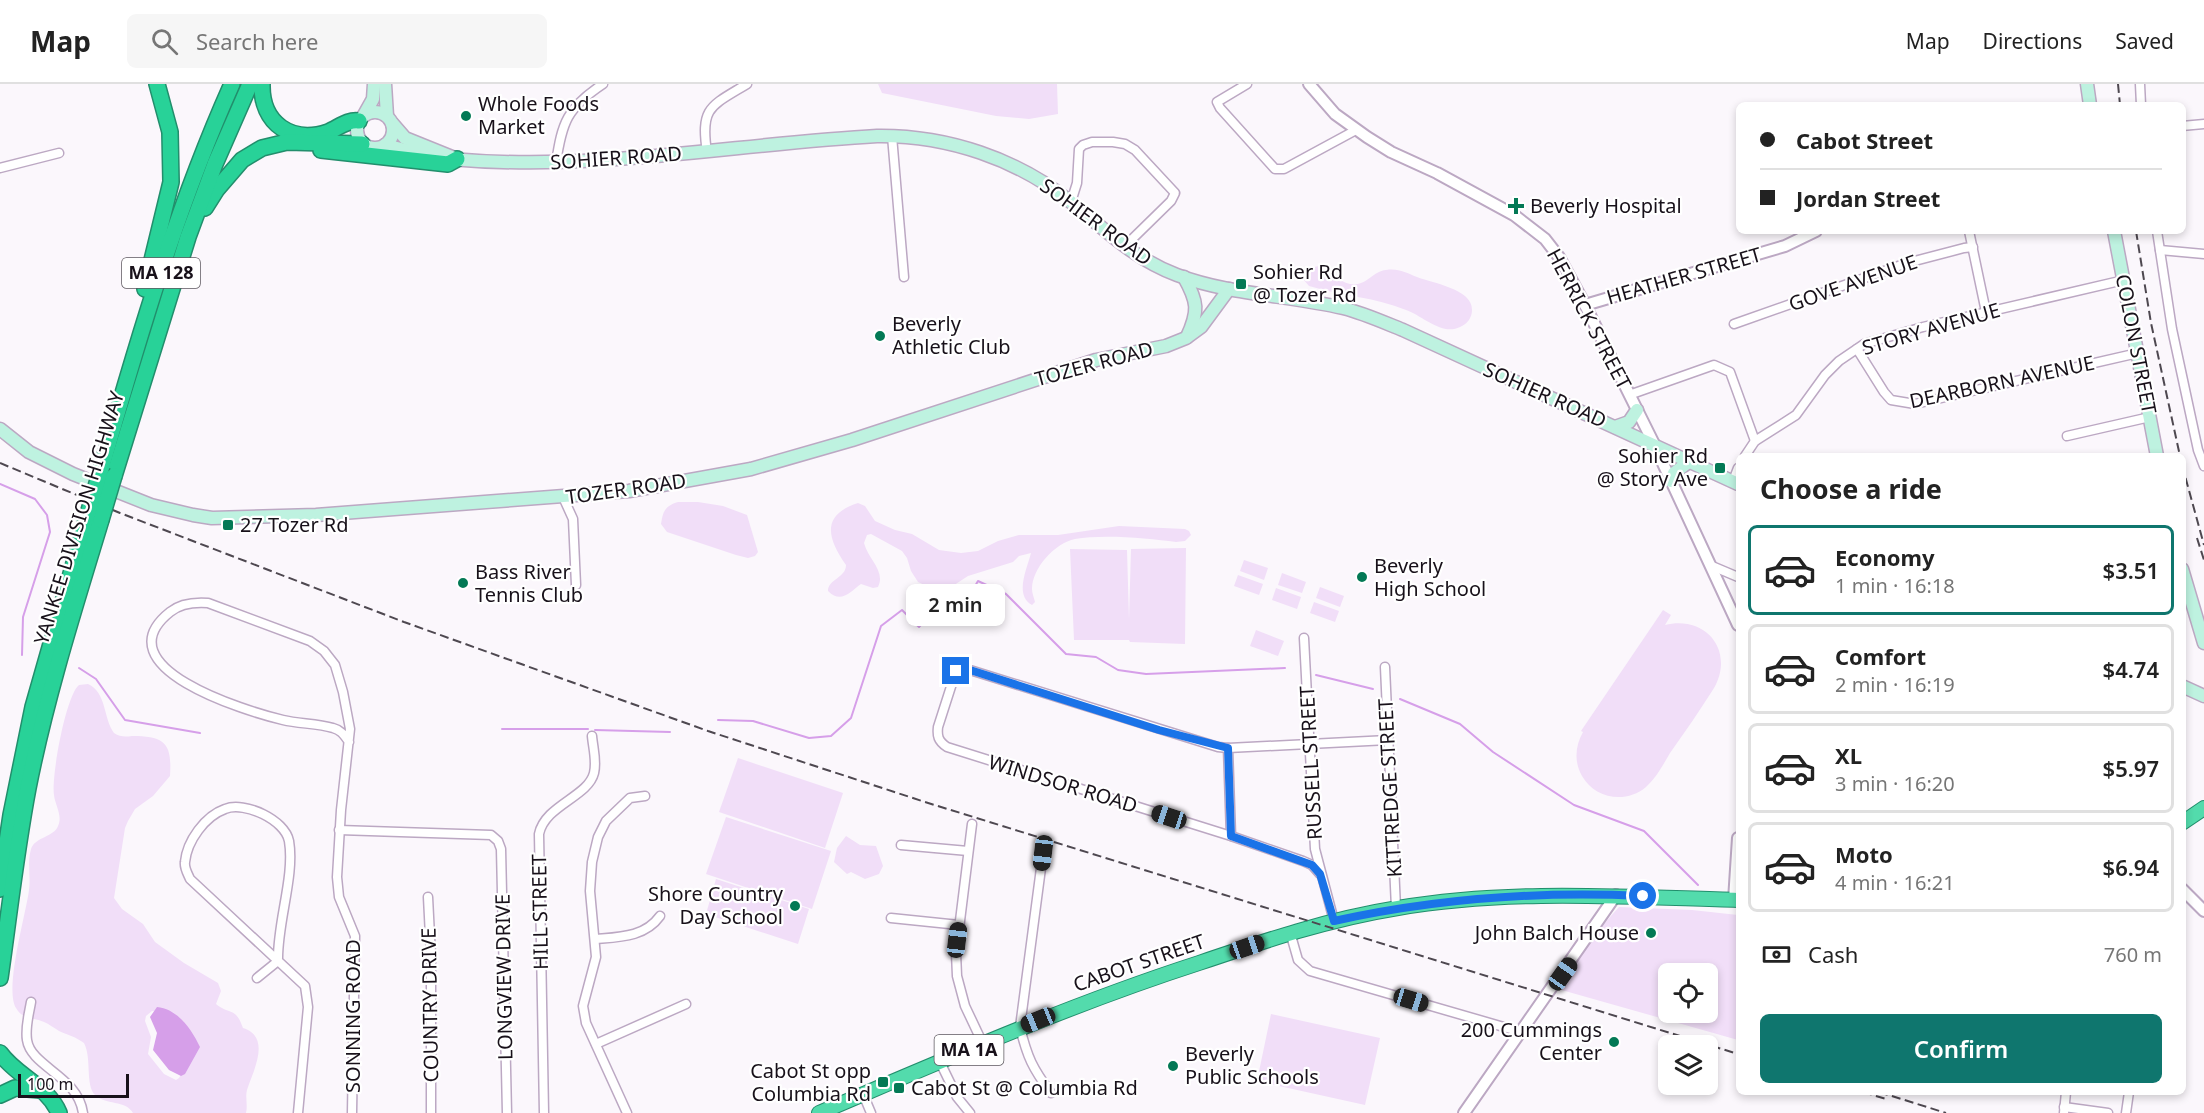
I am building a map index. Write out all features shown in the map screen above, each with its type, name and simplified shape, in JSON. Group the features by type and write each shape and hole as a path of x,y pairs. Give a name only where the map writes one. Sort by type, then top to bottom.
{"highway":[{"path":"102,466 171,182 170,132 157,84"},
{"name":"YANKEE DIVISION HIGHWAY","path":"0,978 21,830 36,754 95,517 102,466 138,342 181,213 232,84"},
{"name":"YANKEE DIVISION HIGHWAY","path":"0,889 10,815 33,707 95,517 114,476 188,237 215,164 250,84"},
{"path":"262,84 262,95 271,117 275,123 291,133 307,136 326,132 361,118"},
{"path":"188,237 228,175 242,160 262,148 286,142 362,144"},
{"path":"262,148 293,148 448,164 457,159"},
{"path":"2186,820 2204,808"},
{"name":"CABOT STREET","path":"819,1113 1020,1028 1146,980 1290,932 1334,921 1396,908 1481,899 1616,896 1736,900"},
{"path":"0,1053 9,1064 54,1102 59,1113"},
{"path":"0,1095 15,1088 41,1090"}],"main road":[{"path":"2087,84 2090,102"},
{"path":"381,86 393,131 391,139 385,145 369,148 357,137 356,129 381,86"},
{"path":"361,118 372,112 380,112 405,138 457,159"},
{"name":"SOHIER ROAD","path":"457,159 556,163 602,162 847,138 892,136 943,142 1000,160 1048,185 1124,247 1158,267 1184,277 1229,289 1293,298 1357,312 1402,330 1736,483"},
{"path":"385,145 434,157 457,159"},
{"name":"COLON STREET","path":"2115,234 2156,453"},
{"path":"1184,277 1196,303 1195,319 1186,338"},
{"name":"TOZER ROAD","path":"0,429 29,452 73,474 151,505 212,518 305,515 629,491 751,469 852,440 1096,360 1166,346 1186,338 1201,327 1229,289"},
{"path":"1616,427 1629,422 1637,410"},
{"path":"1671,481 1674,473 1690,461"},
{"path":"2186,584 2204,643"},
{"path":"2186,688 2204,696"}],"street":[{"path":"556,163 561,132 566,119 587,95 603,84"},
{"path":"707,152 705,120 709,110 747,84"},
{"path":"1247,84 1218,102 1224,115 1275,169 1284,168 1356,130"},
{"name":"HERRICK STREET","path":"1309,84 1335,114 1356,130 1391,152 1437,173 1514,215 1545,239 1559,257 1585,305 1654,444 1736,620"},
{"path":"2140,84 2141,102"},
{"path":"2186,126 2204,124"},
{"path":"892,136 904,277"},
{"path":"1071,202 1077,183 1077,155 1083,145 1113,142 1125,144 1134,150 1175,193 1171,201 1124,247"},
{"path":"0,168 59,153"},
{"name":"HEATHER STREET","path":"1585,305 1785,246 1810,234"},
{"path":"1970,234 1986,312"},
{"path":"2157,234 2172,329 2198,450 2204,466"},
{"name":"GOVE AVENUE","path":"1734,324 1907,263 1973,247"},
{"path":"2160,250 2204,254"},
{"name":"STORY AVENUE","path":"1747,453 1755,441 1796,415 1825,375 1839,361 1864,344 1986,312 2124,280"},
{"name":"DEARBORN AVENUE","path":"1857,349 1884,393 1891,400 1915,404 2138,353"},
{"path":"1629,395 1714,365 1720,367 1730,372 1755,441"},
{"path":"2067,436 2150,417"},
{"path":"563,497 573,519 576,585"},
{"path":"1712,566 1736,576"},
{"name":"SONNING ROAD","path":"349,742 341,731 284,721 202,692 176,677 161,665 150,647 151,635 158,621 174,609 190,602 208,603 310,641 324,651 335,665 344,692 350,729 349,742 339,830 337,877 339,897 356,936 352,1113"},
{"name":"RUSSELL STREET","path":"1304,638 1313,830 1320,874 1334,921"},
{"name":"KITTREDGE STREET","path":"1385,668 1396,908"},
{"name":"WINDSOR ROAD","path":"1228,748 1159,730 970,670 956,671 937,736 941,743 960,752 1231,836 1303,861 1312,865 1320,874"},
{"name":"HILL STREET","path":"544,1113 538,834 544,820 594,776 596,763 592,736"},
{"path":"1231,836 1228,748 1388,740"},
{"path":"627,1113 586,1023 583,1006 596,957 590,891 592,862 598,837 606,822 630,798 645,796"},
{"path":"278,961 278,944 289,867 289,840 282,826 267,816 245,809 226,808 211,818 197,832 184,865 190,879 278,961 305,986 308,1006 298,1113"},
{"path":"972,824 956,953 957,976 965,1006 983,1044"},
{"name":"LONGVIEW DRIVE","path":"339,830 491,835 498,841 501,849 507,1113"},
{"path":"901,845 968,851"},
{"path":"1043,853 1020,1028 1032,1066 1051,1093"},
{"path":"2186,893 2204,911"},
{"path":"1464,1113 1616,896"},
{"name":"COUNTRY DRIVE","path":"428,897 431,956 430,1113"},
{"path":"596,939 628,936 641,932 653,926 660,916"},
{"path":"891,918 959,925"},
{"path":"1290,932 1298,960 1310,971 1521,1032"},
{"path":"256,978 278,961"},
{"path":"31,1002 27,1032 30,1048 72,1088 80,1100 82,1113"},
{"path":"596,1044 686,1004"},
{"path":"940,1062 957,1097 970,1113"},
{"path":"863,1094 871,1113"},
{"path":"2066,1095 2064,1110 2108,1113"},
{"path":"2126,1113 2129,1095"}],"shaded area":[{"path":"878,84 1057,84 1058,114 1029,119 996,116 882,93"},
{"path":"1319,266 1350,284 1361,283 1381,271 1402,271 1459,292 1471,303 1471,316 1463,326 1446,329 1394,306 1309,286 1303,279 1301,270"},
{"path":"678,502 723,506 747,515 758,552 755,556 748,558 667,532 661,524 664,512 667,507"},
{"path":"858,503 865,506 875,521 895,530 912,534 939,550 961,553 978,551 998,541 1019,535 1058,535 1119,526 1185,529 1191,535 1185,541 1176,542 1112,537 1067,541 1053,551 1040,565 1033,581 1035,602 1032,605 1027,601 1023,588 1031,553 1019,556 1013,562 968,576 942,593 918,582 902,551 871,534 867,535 864,543 880,576 878,587 873,588 861,584 849,593 837,597 828,591 829,587 843,573 846,565 835,546 831,528 838,514"},
{"path":"1186,548 1185,644 1130,642 1129,640 1074,640 1070,549 1127,550 1129,619 1131,549"},
{"path":"1244,560 1268,568 1264,580 1240,571"},
{"path":"1282,573 1306,582 1302,593 1278,585"},
{"path":"1238,575 1263,584 1259,595 1234,586"},
{"path":"1320,587 1344,596 1340,607 1316,598"},
{"path":"1276,588 1301,597 1297,609 1272,600"},
{"path":"1314,602 1339,611 1335,622 1310,613"},
{"path":"1663,610 1671,615 1665,625 1680,623 1693,625 1713,639 1719,649 1720,674 1714,688 1650,783 1629,796 1611,797 1595,790 1579,771 1576,754 1583,732 1581,731"},
{"path":"1256,630 1284,641 1278,656 1250,646"},
{"path":"88,684 99,693 114,733 123,736 153,738 159,740 168,749 170,776 153,796 135,809 125,828 114,898 122,909 143,924 155,942 218,983 221,991 216,1004 235,1014 243,1028 252,1032 257,1039 258,1055 247,1090 246,1113 133,1113 126,1106 99,1098 90,1085 88,1056 84,1043 40,1020 25,1016 16,1008 13,998 14,969 29,890 30,854 33,845 53,833 59,822 54,795 57,755 69,704 79,685","holes":["152,1011 161,1012 193,1056 176,1080 164,1074 148,1054 151,1037 145,1021 146,1016"]},
{"path":"738,758 843,793 825,848 719,812"},
{"path":"726,817 831,851 812,909 706,874"},
{"path":"846,836 860,845 876,846 883,866 879,874 865,879 851,872 847,874 834,862 837,848"},
{"path":"716,879 809,909 798,944 706,914"},
{"path":"1619,907 1692,910 1736,915 1736,1039 1678,1023 1718,1023 1718,963 1658,963 1658,1017 1558,989 1602,926"},
{"path":"157,1007 178,1016 193,1034 200,1047 185,1074 181,1076 169,1070 153,1050 157,1033 150,1017"},
{"path":"1271,1014 1380,1038 1365,1105 1257,1081"}],"waterway":[{"path":"0,484 35,499 47,515 50,532 23,617 22,655"},
{"path":"718,720 753,721 809,738 831,736 851,718 881,626 902,610 919,627 932,612 964,605 978,581 1006,594 1066,654 1096,657 1118,670 1146,674 1285,668"},
{"path":"79,668 96,679 125,720 200,733"},
{"path":"1316,675 1373,689"},
{"path":"1400,699 1460,724 1493,752 1574,805 1644,831 1698,885"},
{"path":"502,729 588,729"},
{"path":"595,730 670,732"}],"railway":[{"path":"2118,84 2120,102"},
{"path":"2136,234 2151,323 2179,453"},
{"path":"0,463 120,513 404,622 708,731 925,802 1736,1053"},
{"path":"2186,480 2204,545"},
{"path":"2197,538 2204,560"},
{"path":"1873,1095 1886,1099"},
{"path":"1889,1095 1946,1113"}],"place":[{"name":"Whole Foods Market","path":"466,116"},
{"name":"Beverly Hospital","path":"1516,206"},
{"name":"Sohier Rd @ Tozer Rd","path":"1241,284"},
{"name":"Beverly Athletic Club","path":"880,336"},
{"name":"Sohier Rd @ Story Ave","path":"1720,468"},
{"name":"27 Tozer Rd","path":"228,525"},
{"name":"Beverly High School","path":"1362,577"},
{"name":"Bass River Tennis Club","path":"463,583"},
{"name":"Shore Country Day School","path":"795,906"},
{"name":"John Balch House","path":"1651,933"},
{"name":"200 Cummings Center","path":"1614,1042"},
{"name":"Beverly Public Schools","path":"1173,1066"},
{"name":"Cabot St opp Columbia Rd","path":"883,1082"},
{"name":"Cabot St @ Columbia Rd","path":"899,1088"}],"route":[{"path":"956,671 970,670 1159,730 1228,748 1231,836 1312,865 1320,874 1334,921 1404,907 1469,900 1557,896 1643,896"}]}
